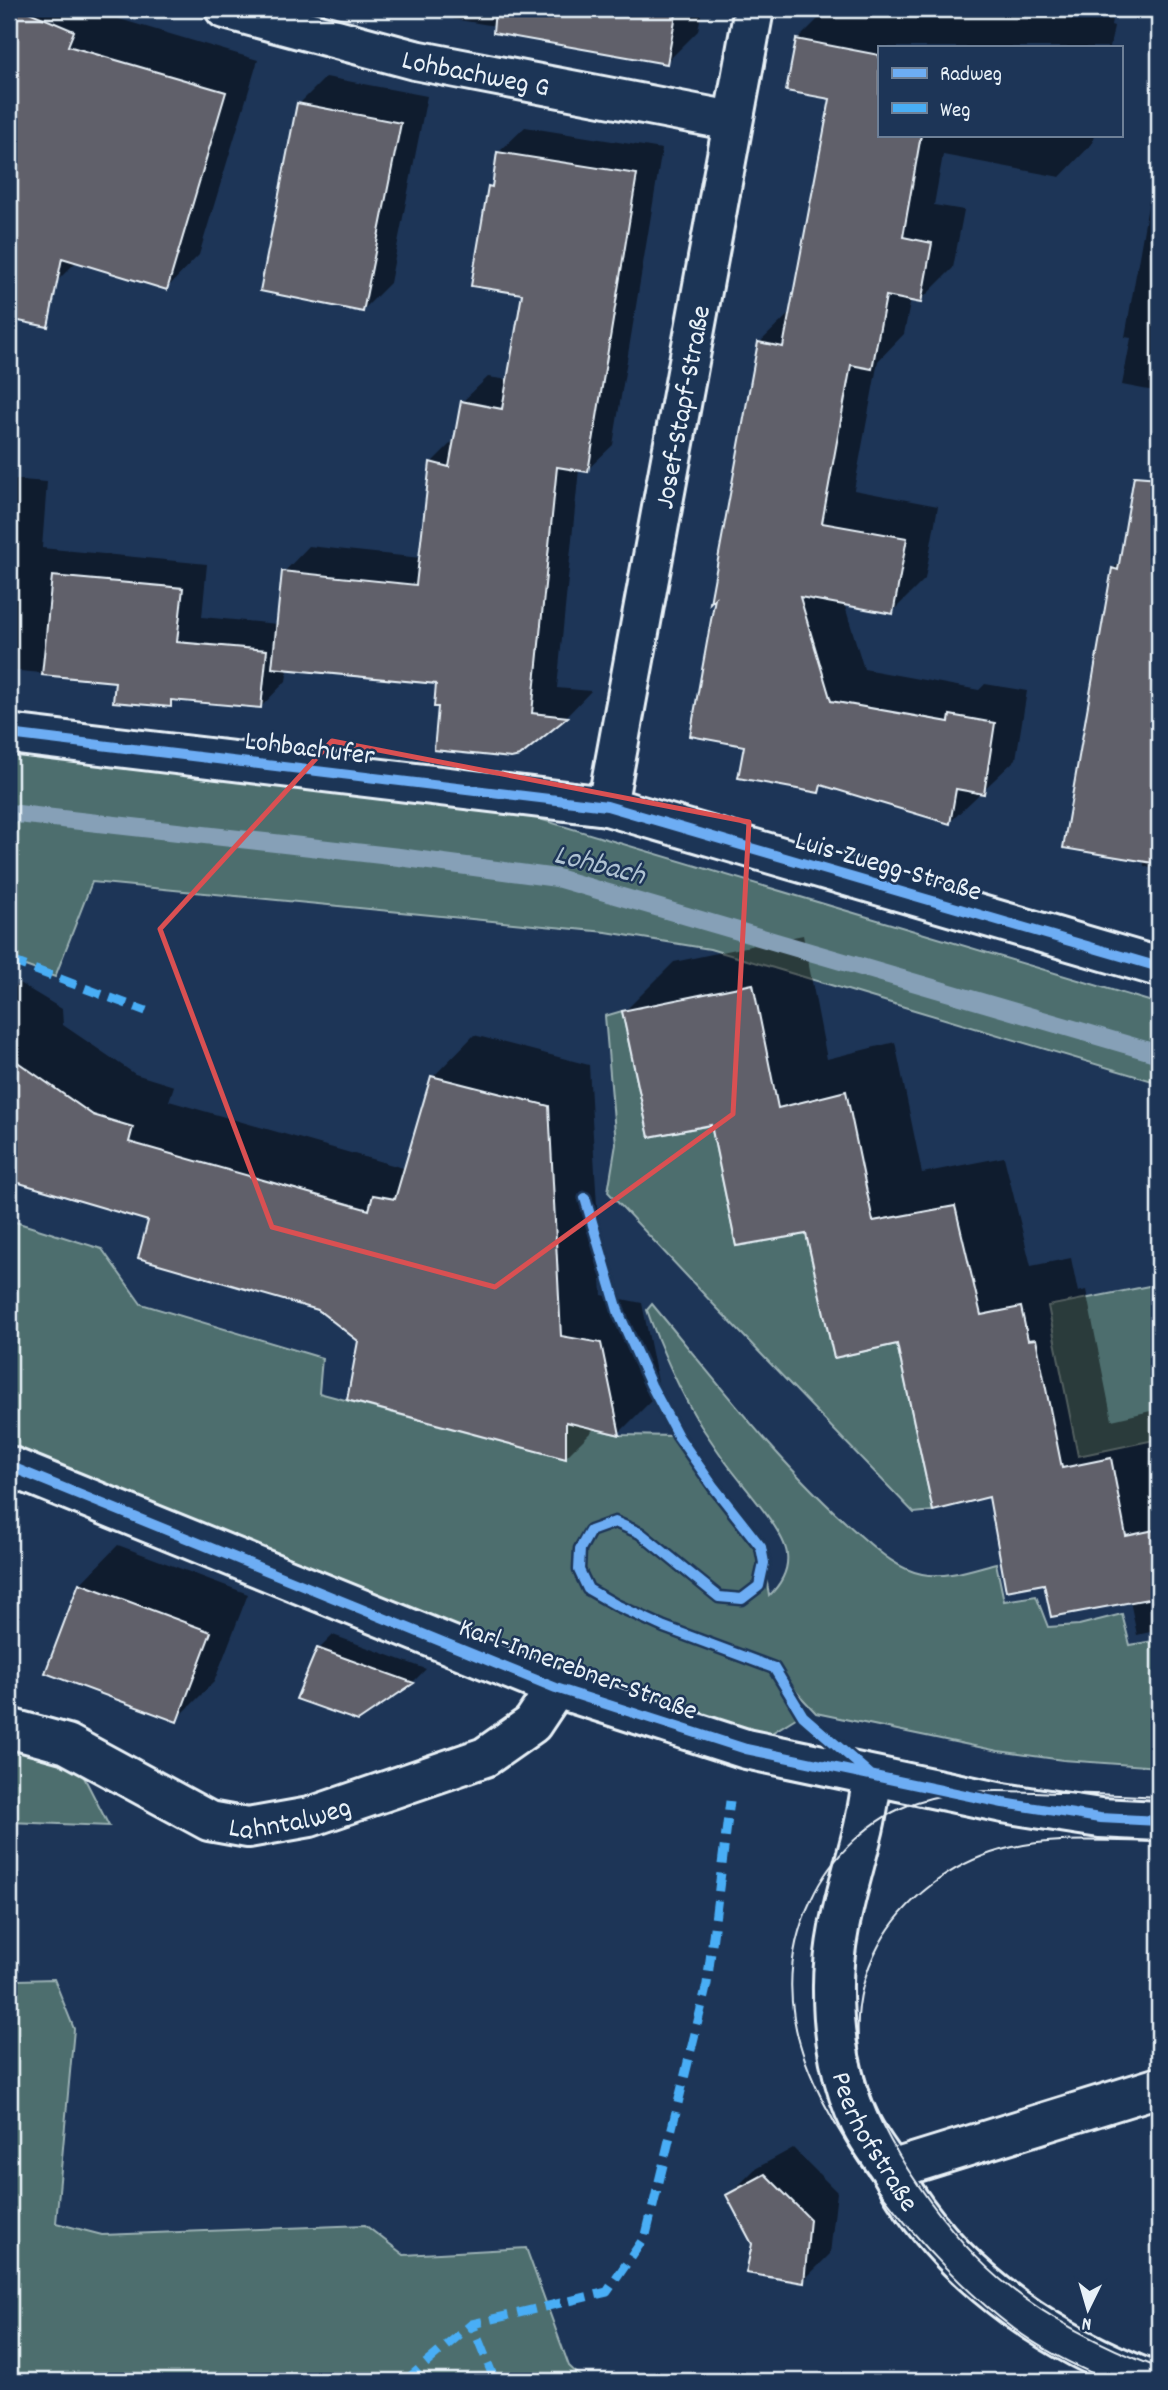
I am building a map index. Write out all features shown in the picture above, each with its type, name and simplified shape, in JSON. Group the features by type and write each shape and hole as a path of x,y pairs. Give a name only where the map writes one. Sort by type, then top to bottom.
{"street":[{"name":"Lohbachweg G","path":"225,9 415,60 732,121"},
{"name":"Josef-Stapf-Straße","path":"607,806 754,9"},
{"name":"Lohbachufer","path":"9,733 607,806"},
{"name":"Luis-Zuegg-Straße","path":"607,806 1159,967"},
{"name":"Karl-Innerebner-Straße","path":"9,1466 556,1688 746,1749 950,1794 1100,1818 1159,1821"},
{"name":"Lahntalweg","path":"9,1728 67,1744 209,1821 248,1828 310,1817 485,1757 531,1724 556,1688"},
{"name":"Peerhofstraße","path":"873,1778 862,1833 844,1899 836,1942 832,1987 833,2024 851,2102 862,2126 906,2197 971,2271 1020,2313 1058,2337 1101,2360 1152,2381"},
{"path":"891,2170 1159,2087"}],"highlighted area":[{"path":"332,741 749,822 733,1114 495,1287 272,1227 160,929"}],"green space":[{"path":"9,734 412,781 1159,1004 1159,1083 710,949 606,932 92,882 55,977 9,960"},
{"path":"622,1011 649,1137 711,1125 736,1246 806,1234 834,1358 897,1344 933,1511 914,1513 608,1192 616,1144 605,1016"},
{"path":"9,1220 102,1249 141,1304 322,1358 319,1393 566,1459 566,1422 620,1435 678,1436 764,1563 769,1596 785,1571 787,1554 784,1544 771,1521 693,1413 652,1324 647,1310 652,1304 749,1422 800,1478 855,1531 895,1563 922,1574 940,1575 996,1563 1004,1601 1036,1596 1048,1627 1079,1625 1122,1614 1130,1645 1159,1640 1159,1767 1063,1760 998,1751 816,1713 776,1670 799,1716 746,1749 9,1466"},
{"path":"1159,1284 1159,1439 1078,1456 1048,1306"},
{"path":"9,1728 67,1744 109,1826 9,1822"},
{"path":"9,1967 18,1980 54,1979 74,2029 56,2223 102,2235 365,2225 404,2255 526,2248 569,2366 585,2381 9,2381"}],"building":[{"path":"9,9 22,9 74,31 68,46 226,92 167,290 62,258 48,327 9,319"},
{"path":"495,9 677,9 667,64 493,33"},
{"path":"796,39 878,55 878,136 921,136 903,237 932,243 921,303 886,296 872,369 851,365 822,523 907,538 893,614 800,597 831,701 949,722 950,715 995,723 984,794 956,789 950,824 821,785 819,793 738,778 744,746 690,736 715,598 710,603 758,342 783,347 830,99 786,91"},
{"path":"297,103 401,123 363,312 260,291"},
{"path":"497,152 637,174 588,472 557,467 532,713 568,717 520,756 511,758 434,750 438,707 434,707 436,684 272,668 282,571 416,585 430,462 449,467 461,401 502,409 522,294 471,286 488,186 492,187"},
{"path":"1134,476 1159,478 1159,864 1063,848 1112,568 1118,570"},
{"path":"52,576 183,588 177,642 267,650 261,708 171,700 171,707 113,702 115,682 42,675"},
{"path":"753,984 778,1108 846,1091 873,1221 955,1206 981,1315 1021,1307 1028,1340 1036,1339 1062,1468 1111,1458 1126,1536 1159,1529 1159,1597 1051,1617 1044,1584 1006,1591 989,1497 933,1511 897,1344 834,1358 806,1234 736,1246 711,1125 649,1137 622,1011"},
{"path":"9,1056 93,1115 133,1127 129,1142 369,1210 373,1195 395,1199 431,1076 549,1106 561,1336 601,1343 620,1435 566,1422 566,1459 347,1400 358,1341 318,1310 138,1258 148,1221 9,1180"},
{"path":"79,1583 211,1632 177,1722 45,1673"},
{"path":"317,1648 414,1683 358,1721 296,1699"},
{"path":"765,2174 810,2219 804,2283 746,2273 752,2244 726,2195"}],"waterway":[{"name":"Lohbach","path":"9,813 399,857 557,878 1159,1054"}],"tram line":[{"path":"1110,2381 1036,2344 980,2301 911,2230 878,2189 824,2102 805,2059 792,2002 793,1957 805,1914 830,1868 854,1840 884,1817 900,1809 935,1797 988,1791 1159,1797"},
{"path":"1159,1842 1080,1840 1020,1846 982,1856 947,1874 915,1898 889,1928 879,1945 865,1977 859,2009 858,2040 863,2070 885,2130 919,2186 961,2241 998,2277 1045,2312 1101,2343 1159,2368"}],"marked path":[{"path":"9,960 146,1011"},
{"path":"495,2381 472,2324 607,2292 646,2235 707,1984 730,1801"},
{"path":"405,2381 472,2324"}],"cycle path":[{"path":"9,734 607,806 1159,967"},
{"path":"585,1198 619,1314 651,1385 678,1436 761,1547 764,1563 759,1586 742,1599 719,1597 640,1533 615,1522 590,1531 580,1549 579,1570 588,1589 664,1627 774,1668 803,1716 871,1775"},
{"path":"9,1466 556,1688 746,1749 1003,1803 1100,1818 1159,1821"}]}
